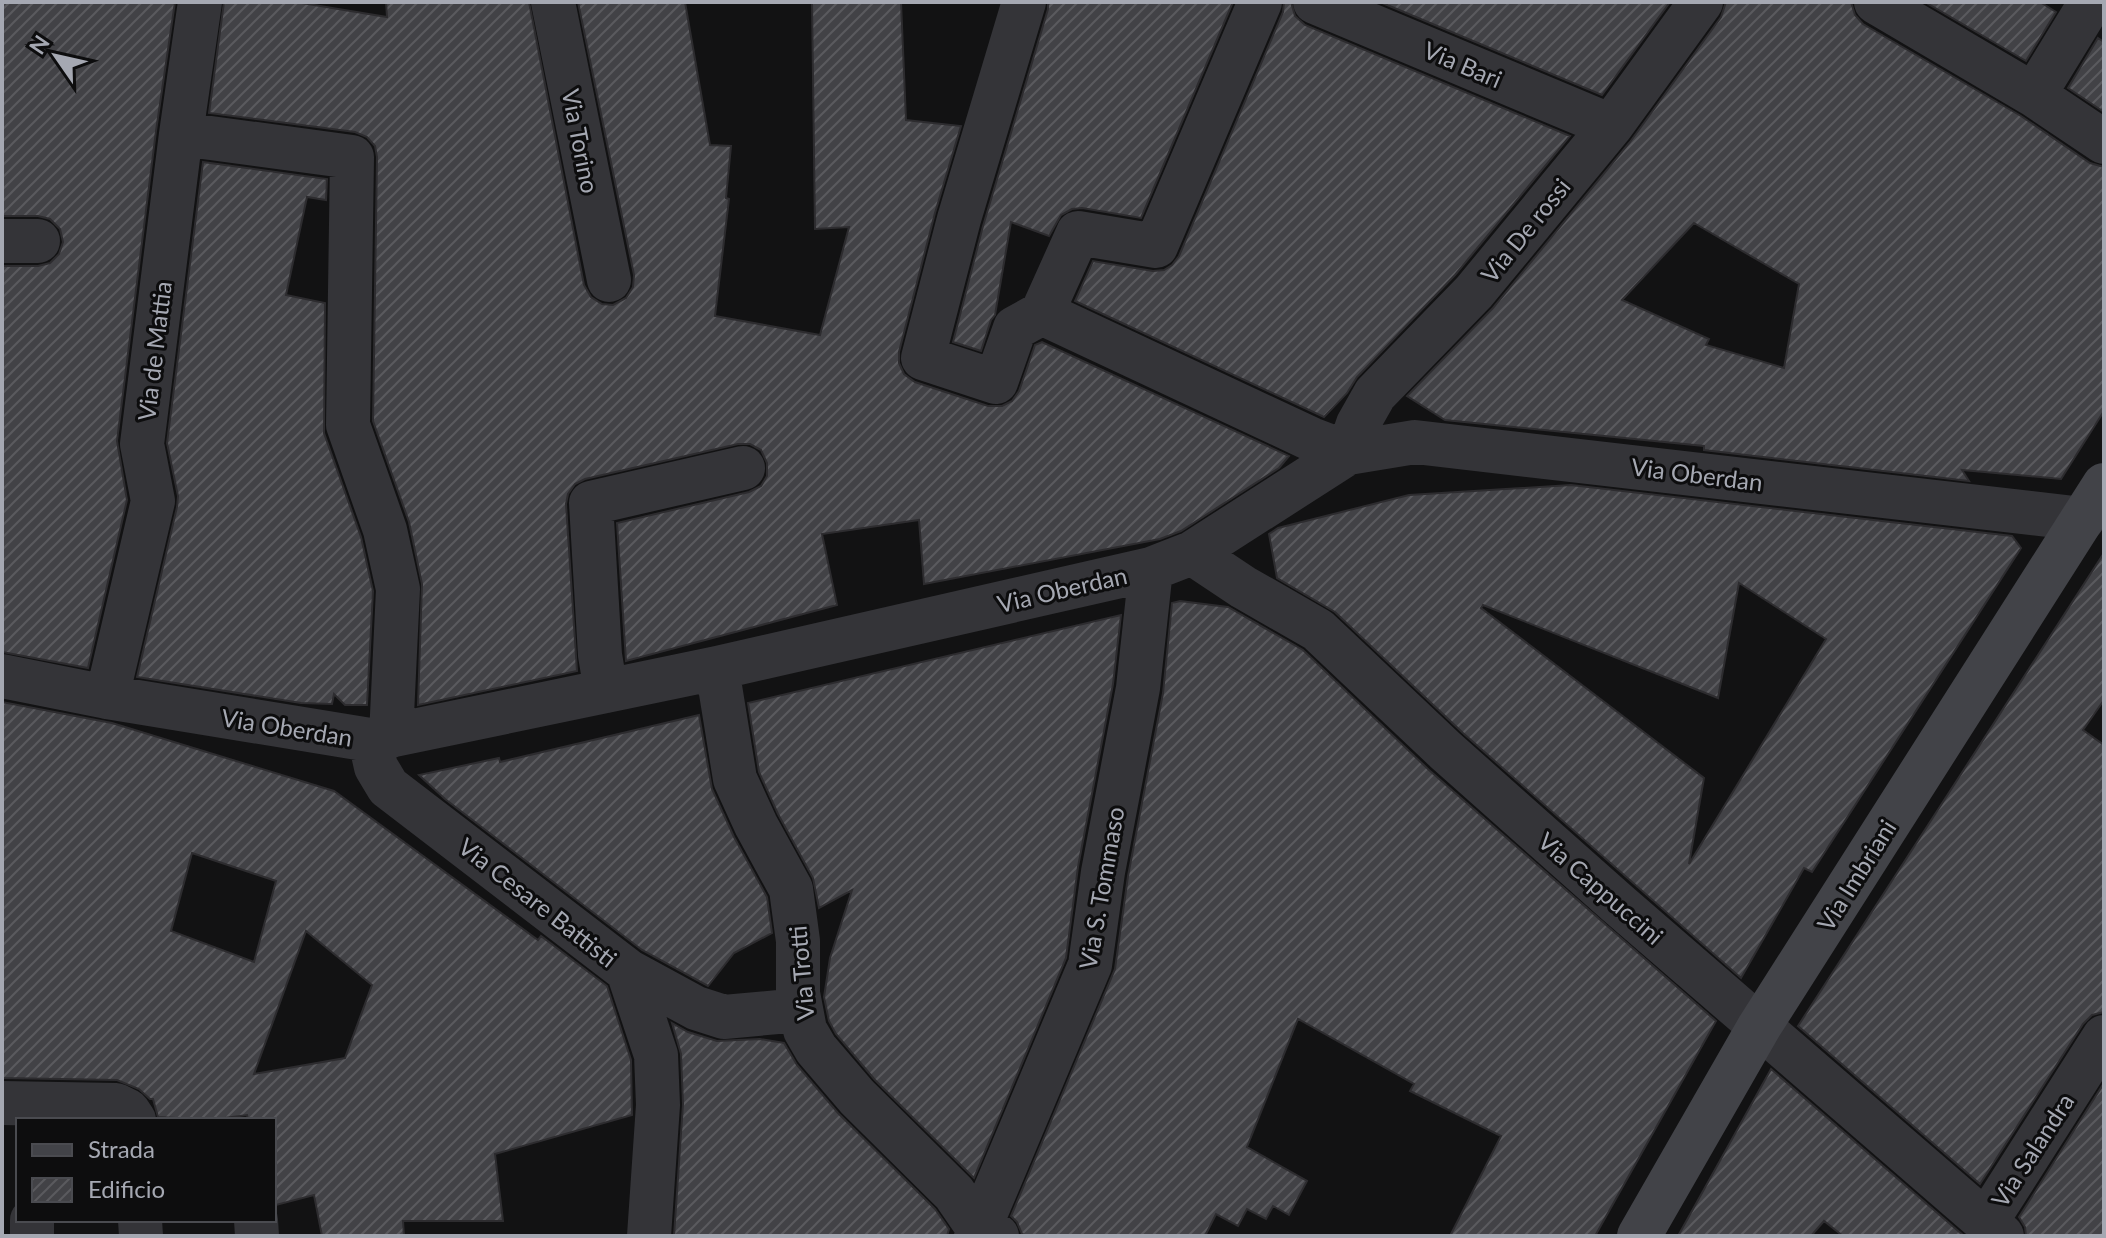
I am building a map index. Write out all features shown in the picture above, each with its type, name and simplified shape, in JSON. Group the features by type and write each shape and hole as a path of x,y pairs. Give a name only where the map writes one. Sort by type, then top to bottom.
{"street":[{"name":"Via de Mattia","path":"107,697 153,501 142,444 200,2"},
{"name":"Via Torino","path":"553,2 609,280"},
{"path":"1024,2 959,219 923,358 996,382 1015,328 1042,313 1078,233 1156,246 1260,2"},
{"name":"Via Bari","path":"1315,2 1611,126"},
{"name":"Via De rossi","path":"1348,453 1358,424 1375,394 1474,292 1611,126 1701,2"},
{"path":"1876,2 2034,95 2104,142"},
{"path":"2034,95 2091,2"},
{"path":"181,134 352,157 348,425 385,530 398,589 381,738"},
{"path":"1042,313 1311,439 1348,453"},
{"name":"Via Oberdan","path":"2,676 107,697 381,738 717,668 1151,569 1192,553 1348,453 1415,442 2097,508"},
{"path":"606,691 600,655 591,503 743,468"},
{"name":"Via Imbriani","path":"1639,1236 1759,1027 2097,508"},
{"name":"Via Cappuccini","path":"1192,553 1243,587 1318,630 1446,751 1994,1229"},
{"name":"Via S. Tommaso","path":"984,1233 1090,965 1103,872 1138,688 1151,569"},
{"name":"Via Trotti","path":"717,668 735,779 791,889 798,941 800,1010 805,1030 816,1049 857,1097 954,1193 984,1233"},
{"name":"Via Cesare Battisti","path":"381,738 376,767 388,787 628,971 656,1055 658,1105 649,1236"},
{"path":"628,971 696,1008 724,1017 800,1010"},
{"name":"Via Salandra","path":"1994,1229 2104,1037"},
{"path":"22,1108 116,1105 128,1111 133,1118"}],"building":[{"path":"2,2 175,2 117,441 127,500 88,668 2,652 2,266 50,263 59,254 63,242 60,229 50,219 2,216"},
{"path":"224,2 296,2 387,17 386,2 529,2 584,285 591,297 602,304 613,305 626,298 633,287 634,275 578,2 685,2 710,145 731,146 726,198 729,199 715,316 820,335 849,227 815,229 812,2 901,2 906,120 961,126 899,352 899,363 904,374 915,382 988,406 1002,406 1012,401 1019,391 1035,345 1042,342 1289,456 1279,468 1181,531 1160,539 924,584 919,520 822,534 837,605 626,661 617,523 749,492 761,486 767,476 767,463 761,450 750,444 738,444 585,479 575,484 566,504 577,671 418,705 422,584 409,522 373,421 375,146 367,137 355,132 209,113"},
{"path":"1048,2 1233,2 1141,218 1072,209 1061,215 1049,236 1011,222 995,315 981,351 953,342"},
{"path":"1284,2 1291,2 1295,16 1305,25 1570,136 1455,275 1357,377 1347,393 1324,417 1075,301 1093,261 1153,271 1164,270 1179,256 1283,12"},
{"path":"1380,2 1670,2 1602,95"},
{"path":"1726,2 1851,2 1855,15 1863,24 2021,116 2090,163 2104,167 2104,411 2061,479 1962,470 1969,481 1704,450 1704,446 1445,420 1407,396 1493,308 1630,142 1721,17","holes":["1694,223 1799,284 1784,368 1706,345 1709,339 1622,300"]},
{"path":"1925,2 2040,2 2056,12 2026,61"},
{"path":"2098,38 2104,42 2104,112 2068,88"},
{"path":"203,162 327,179 326,200 307,197 286,295 325,303 324,433 361,537 373,591 367,705 345,705 334,694 332,704 301,703 137,677 177,507 178,496 167,443"},
{"path":"1571,485 2012,536 2021,548 1812,872 1804,868 1741,978 1463,733 1335,612 1277,578 1269,534 1278,528 1409,495","holes":["1739,583 1826,639 1689,864 1704,778 1481,608 1483,605 1718,698"]},
{"path":"2104,553 2104,700 2083,730 2104,745 2104,1012 2092,1015 2083,1024 1980,1184 1798,1026"},
{"path":"1180,601 1228,607 1303,650 1429,770 1716,1021 1595,1236 1450,1236 1501,1136 1410,1091 1414,1084 1298,1019 1247,1147 1307,1181 1289,1215 1273,1206 1266,1219 1247,1209 1238,1226 1216,1214 1205,1236 1022,1234 1011,1216 1115,969 1128,876 1163,693 1172,603"},
{"path":"1121,615 1113,684 1078,867 1066,958 974,1178 875,1080 836,1034 829,1021 824,997 830,958 852,890 819,908 813,878 759,772 748,703"},
{"path":"2,702 112,723 334,791 538,940 541,936 607,986 631,1060 632,1115 495,1154 503,1221 403,1221 404,1236 322,1236 314,1195 276,1205 276,1118 248,1118 247,1115 224,1118 158,1117 153,1099 117,1080 2,1078","holes":["192,853 276,881 254,962 171,931","306,931 372,985 345,1058 254,1074"]},
{"path":"699,715 712,789 767,897 772,933 734,953 708,986 642,950 445,799 419,775 499,758 500,762"},
{"path":"672,1023 688,1032 717,1041 760,1039 784,1043 797,1065 838,1113 935,1209 949,1229 947,1236 674,1236 683,1104 681,1054"},
{"path":"1771,1069 1964,1236 1843,1236 1824,1221 1811,1236 1678,1236"},
{"path":"2104,1083 2104,1236 2026,1236 2019,1217"}]}
